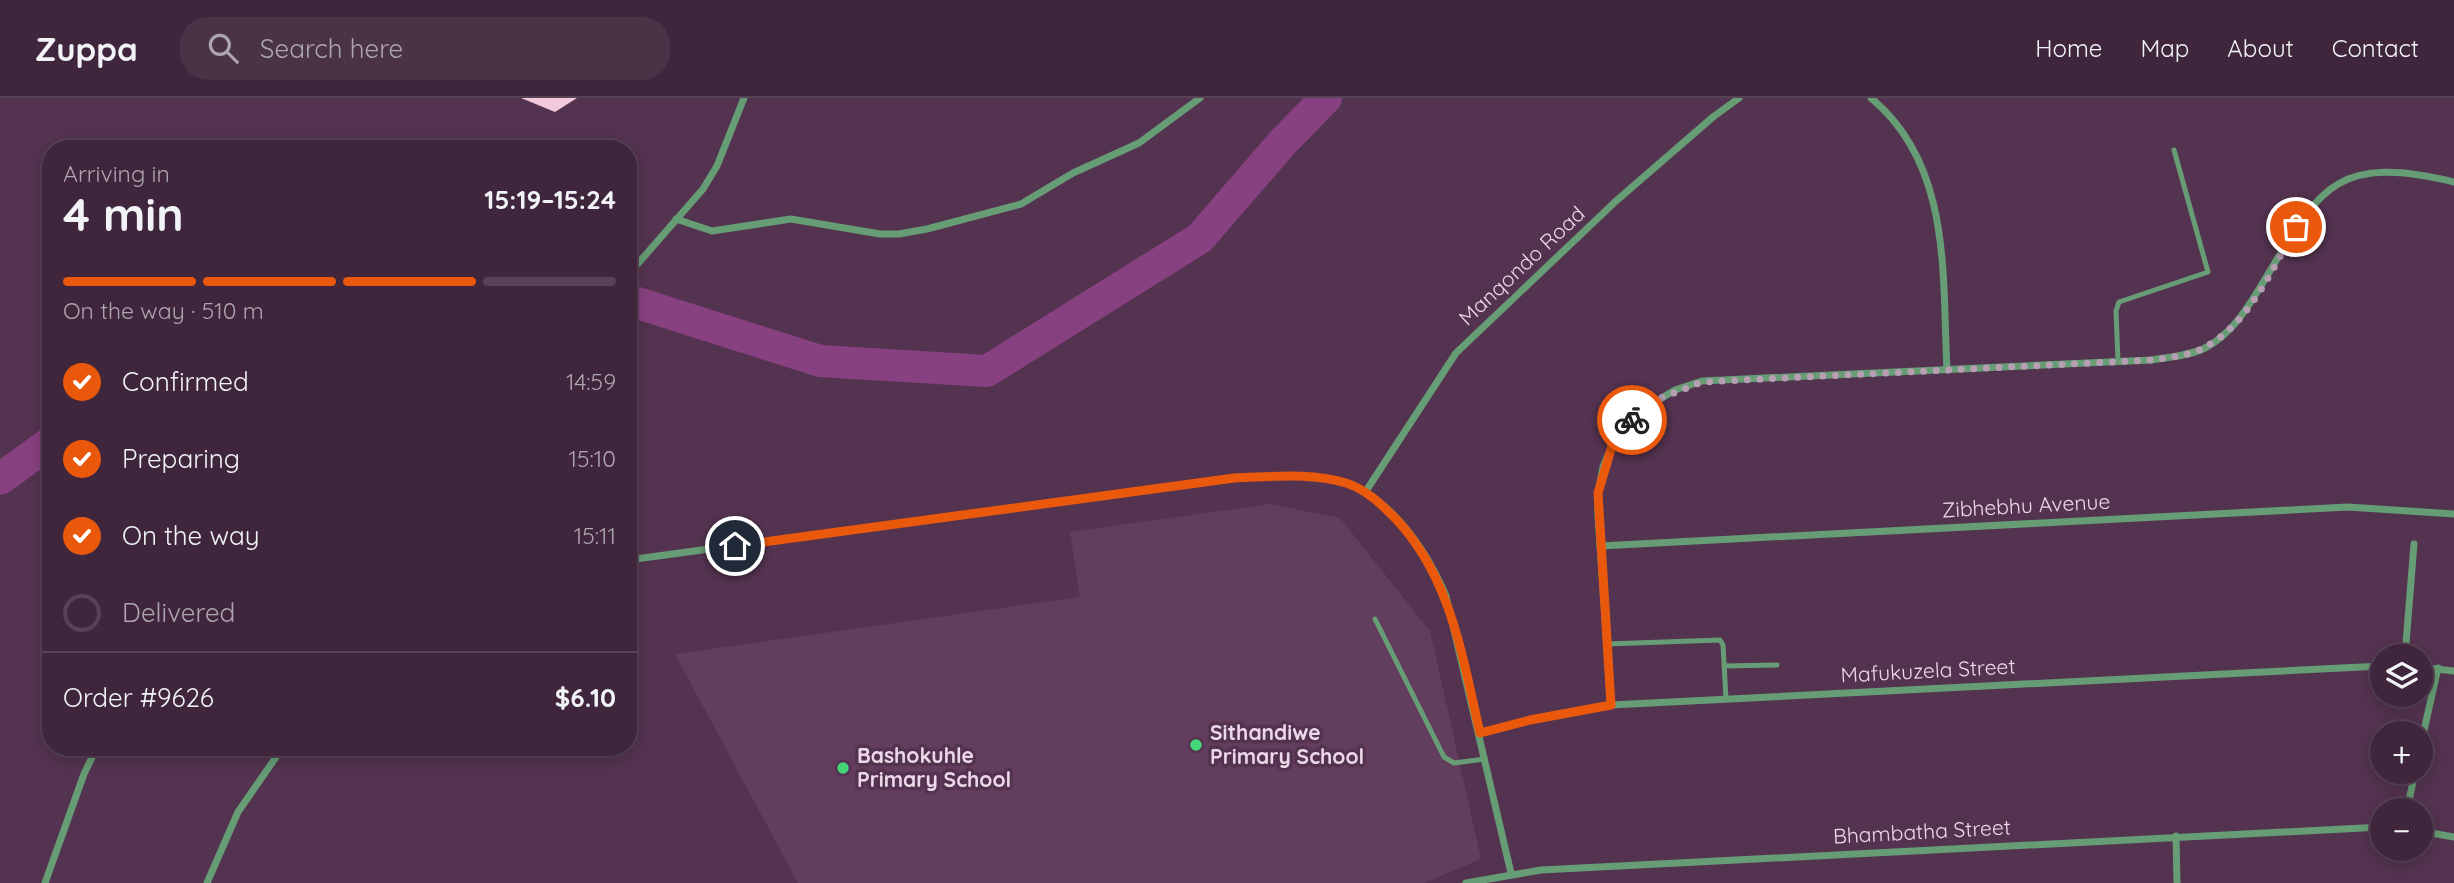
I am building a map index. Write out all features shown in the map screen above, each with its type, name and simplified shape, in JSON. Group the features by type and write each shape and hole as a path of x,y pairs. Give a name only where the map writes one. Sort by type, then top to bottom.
{"street":[{"path":"637,266 717,166 744,98"},
{"path":"676,219 712,232 791,219 880,234 900,234 927,229 1021,204 1073,173 1139,143 1200,98"},
{"name":"Manqondo Road","path":"1366,491 1455,353 1616,201 1713,117 1739,98"},
{"path":"1871,98 1911,144 1928,181 1941,251 1947,370"},
{"path":"1611,705 1598,493 1612,446 1637,414 1675,390 1702,382 2118,361 2180,355 2204,348 2225,334 2243,316 2296,227 2323,193 2336,183 2356,175 2399,171 2454,182"},
{"path":"637,559 1234,478 1289,475 1329,478 1366,491 1408,531 1436,573 1446,596 1511,873"},
{"name":"Zibhebhu Avenue","path":"1600,546 2348,507 2454,514"},
{"path":"2406,644 2414,544"},
{"name":"Mafukuzela Street","path":"1480,733 1530,720 1611,705 2370,667"},
{"path":"2433,668 2454,671"},
{"path":"2426,721 2438,668"},
{"path":"46,883 93,756"},
{"path":"207,883 238,812 277,756"},
{"name":"Bhambatha Street","path":"1466,883 1511,873 2370,828"},
{"path":"2433,833 2454,837"},
{"path":"2176,836 2177,883"}],"lane":[{"path":"2118,361 2116,310 2119,302 2208,272 2174,150"},
{"path":"1376,619 1444,757 1454,763 1485,759"},
{"path":"1607,644 1716,639 1723,645 1726,699"},
{"path":"1724,666 1777,665"}],"shaded area":[{"name":"Sithandiwe Primary School","path":"1270,504 1340,518 1430,631 1481,859 1424,883 798,883 675,654 1080,597 1070,532"}],"building":[{"path":"521,98 577,98 555,112"}],"waterway":[{"path":"637,303 820,361 987,371 1200,238 1282,143 1326,98"},
{"path":"0,479 42,449"}],"way so far":[{"path":"1632,420 1656,400 1675,390 1702,382 2152,360 2180,355 2204,348 2225,334 2243,316 2296,227"}],"place":[{"name":"Sithandiwe Primary School","path":"1196,745"},
{"name":"Bashokuhle Primary School","path":"843,768"}],"route":[{"path":"735,546 1234,478 1289,475 1329,478 1366,491 1408,531 1423,551 1446,596 1480,733 1530,720 1611,705 1598,493 1603,467 1612,446 1632,420"}]}
